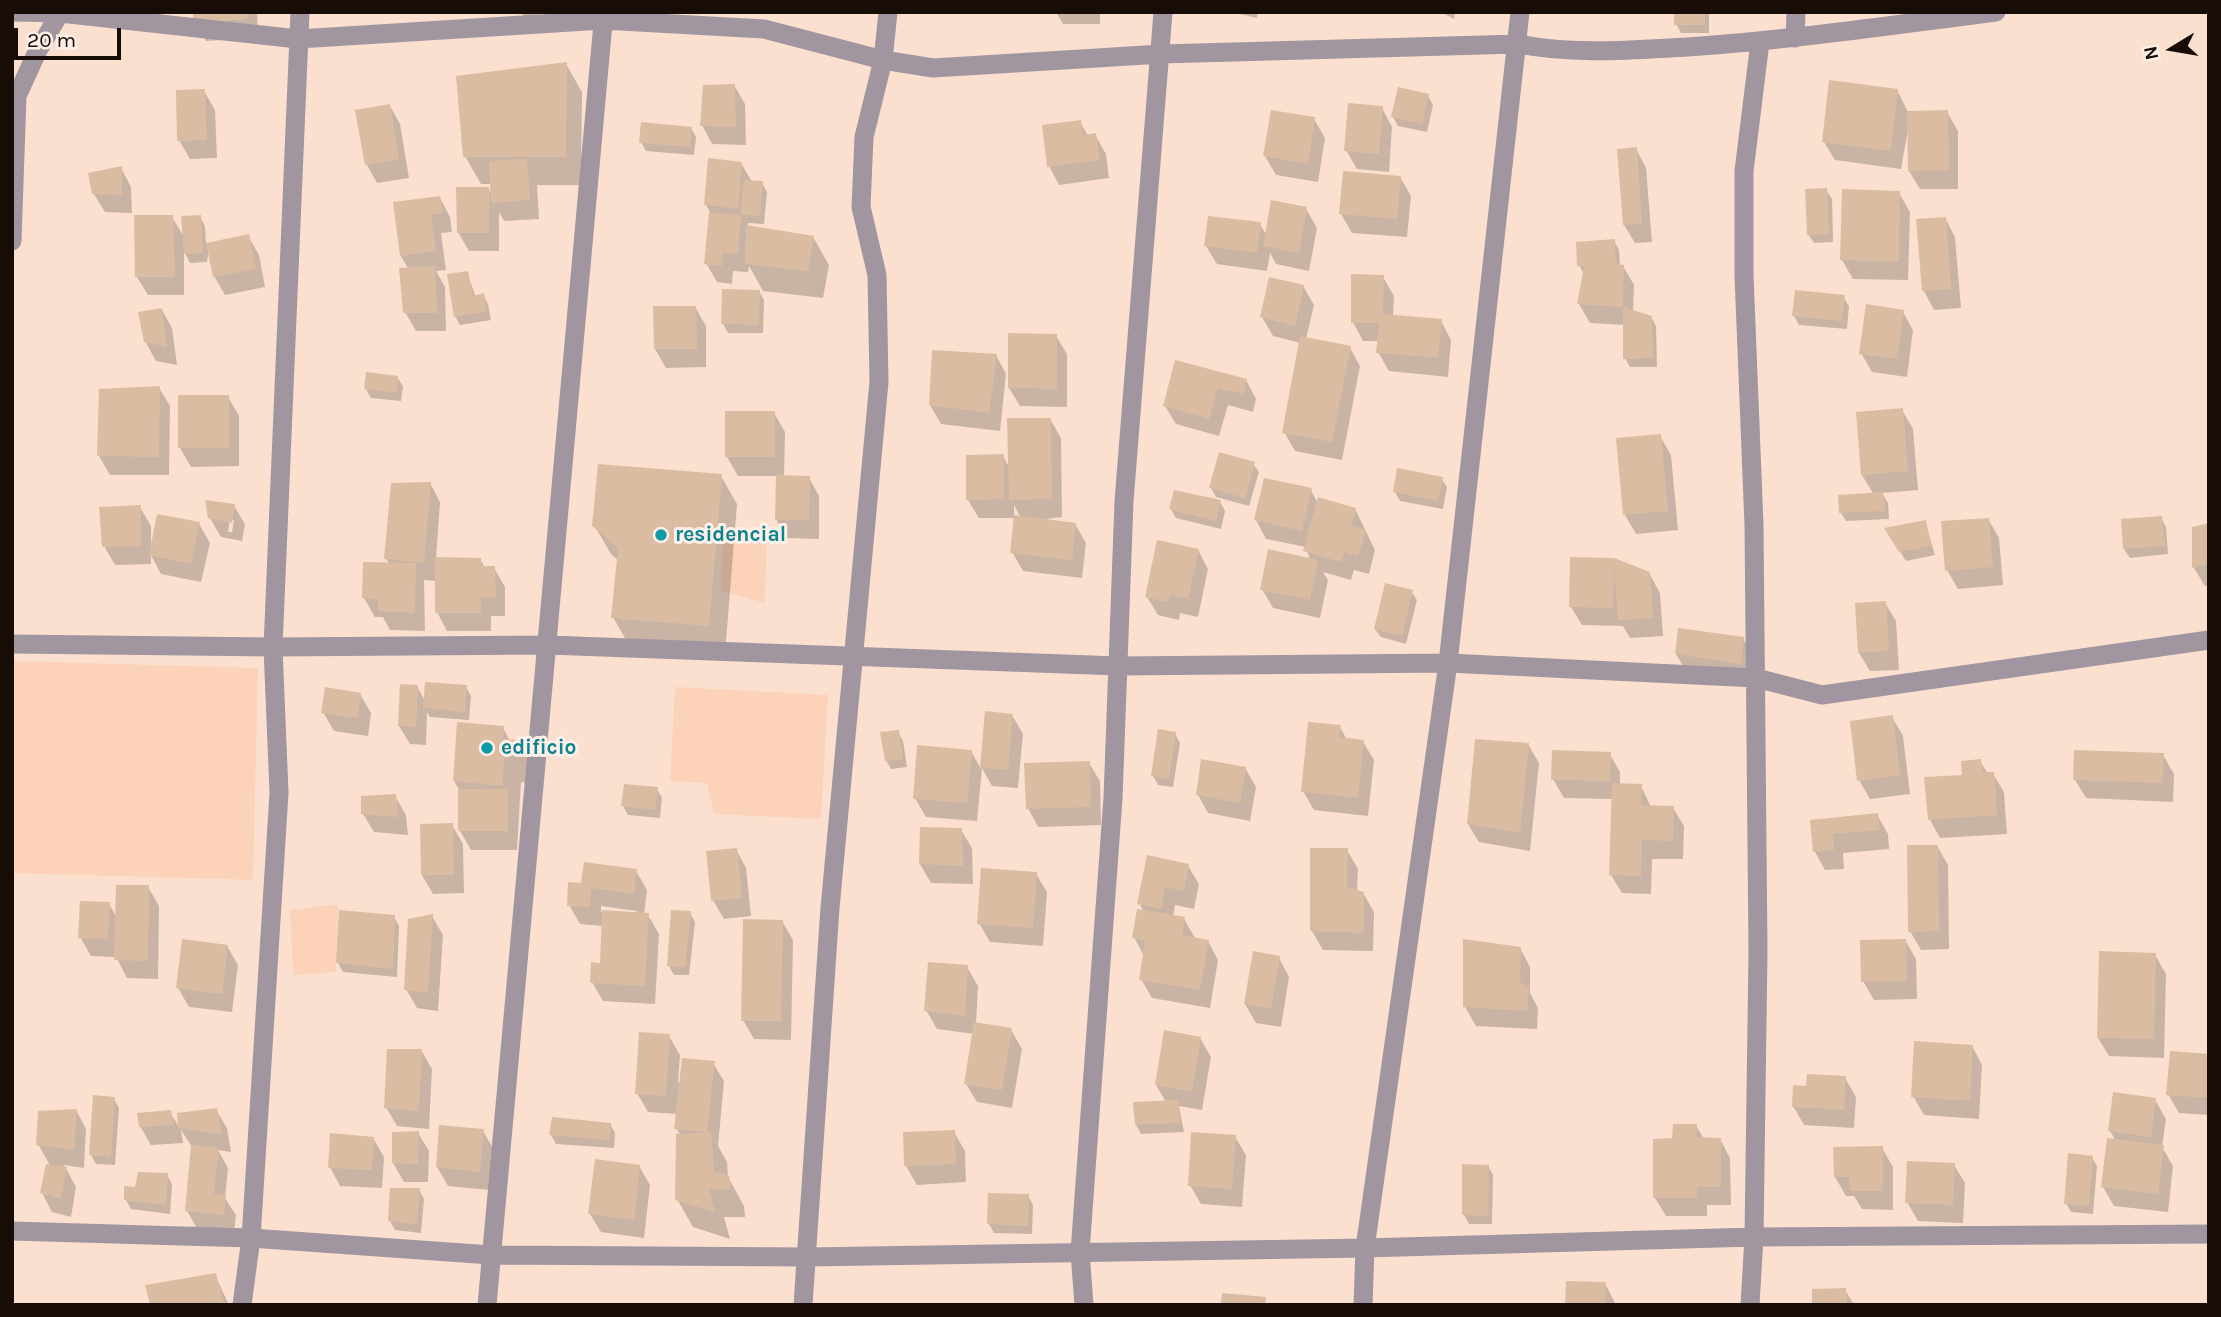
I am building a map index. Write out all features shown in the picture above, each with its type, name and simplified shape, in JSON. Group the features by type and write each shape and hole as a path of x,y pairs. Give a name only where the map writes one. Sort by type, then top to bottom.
{"street":[{"path":"12,12 60,13 299,39 603,16 764,29 883,60 933,68 1162,54 1518,44 1563,52 1760,42 1996,12"},
{"path":"242,1305 251,1238 279,793 273,648 300,12"},
{"path":"803,1305 830,908 879,382 877,275 861,207 864,136 883,60 888,12"},
{"path":"1084,1305 1080,1252 1112,812 1124,501 1162,54 1163,12"},
{"path":"1363,1305 1365,1248 1448,663 1520,12"},
{"path":"1795,38 1796,12"},
{"path":"12,241 14,91 60,13"},
{"path":"487,1305 603,16"},
{"path":"1750,1305 1754,1237 1758,951 1756,678 1744,171 1760,42"},
{"path":"12,644 273,648 548,645 1118,666 1448,663 1756,678 1822,695 2209,640"},
{"path":"12,1231 251,1238 491,1255 807,1257 1365,1248 1754,1237 2209,1234"}],"shaded area":[{"path":"767,529 765,603 721,591 723,534"},
{"path":"14,661 258,668 253,880 12,873"},
{"path":"675,687 828,695 821,819 714,814 707,783 670,781"},
{"path":"338,904 336,972 293,975 290,910"}],"building":[{"path":"193,12 248,12 249,19 193,23"},
{"path":"1674,12 1705,12 1705,25 1674,25"},
{"path":"567,62 566,157 463,157 456,76"},
{"path":"1829,80 1898,89 1891,151 1822,142"},
{"path":"735,84 736,127 700,126 703,85"},
{"path":"1398,87 1429,94 1422,124 1391,117"},
{"path":"205,89 207,140 177,141 176,90"},
{"path":"1348,103 1383,106 1379,154 1344,151"},
{"path":"390,104 399,160 365,165 355,110"},
{"path":"1271,110 1315,117 1308,164 1263,156"},
{"path":"1948,110 1949,170 1908,171 1907,111"},
{"path":"1081,120 1083,135 1096,133 1100,160 1047,167 1042,125"},
{"path":"641,122 692,127 690,147 639,143"},
{"path":"1637,147 1642,224 1623,225 1617,149"},
{"path":"708,158 742,162 738,209 704,205"},
{"path":"527,159 530,200 491,203 489,161"},
{"path":"122,166 122,195 92,194 88,173"},
{"path":"1343,171 1401,176 1397,219 1339,214"},
{"path":"744,180 763,181 760,216 740,214"},
{"path":"456,187 489,187 489,233 457,233"},
{"path":"1827,188 1829,234 1807,235 1805,189"},
{"path":"1842,189 1900,191 1899,262 1840,260"},
{"path":"440,196 443,213 431,215 436,251 400,256 393,202"},
{"path":"1271,200 1307,207 1299,253 1263,246"},
{"path":"709,212 741,215 738,254 723,253 722,266 704,264"},
{"path":"134,215 173,215 175,277 135,277"},
{"path":"201,215 203,253 184,254 181,216"},
{"path":"1208,216 1261,222 1257,253 1204,246"},
{"path":"1946,217 1951,289 1922,291 1916,219"},
{"path":"746,225 814,236 808,271 745,264"},
{"path":"249,234 256,269 213,277 206,243"},
{"path":"1615,239 1616,264 1624,265 1623,307 1577,304 1584,266 1577,266 1576,242"},
{"path":"435,266 437,313 403,313 399,268"},
{"path":"468,271 473,296 484,293 487,311 454,317 447,274"},
{"path":"1351,274 1384,275 1383,314 1442,319 1438,358 1376,353 1379,323 1351,323"},
{"path":"1269,277 1304,285 1295,326 1260,317"},
{"path":"722,289 760,290 759,325 721,324"},
{"path":"1795,290 1845,295 1842,321 1792,316"},
{"path":"1866,304 1904,310 1897,359 1859,354"},
{"path":"653,306 696,306 697,349 654,349"},
{"path":"1623,307 1652,316 1653,358 1623,359"},
{"path":"162,308 167,347 144,342 138,312"},
{"path":"1008,333 1057,334 1057,389 1008,388"},
{"path":"1300,336 1351,346 1332,442 1282,433"},
{"path":"932,350 997,354 989,413 929,405"},
{"path":"1175,360 1247,379 1243,394 1218,388 1209,419 1163,406"},
{"path":"366,372 398,376 397,393 364,389"},
{"path":"160,386 159,457 97,456 99,389"},
{"path":"178,395 229,395 229,448 178,448"},
{"path":"1903,408 1908,471 1861,475 1856,412"},
{"path":"725,411 775,411 775,457 725,457"},
{"path":"1007,418 1051,418 1052,499 1009,500"},
{"path":"1661,434 1668,511 1623,515 1616,438"},
{"path":"1219,452 1255,462 1245,498 1209,488"},
{"path":"1004,454 1004,499 966,500 966,455"},
{"name":"residencial","path":"598,464 722,474 709,626 611,618 618,548 592,526"},
{"path":"1397,468 1443,477 1438,501 1393,492"},
{"path":"776,475 810,476 809,520 775,520"},
{"path":"1264,478 1312,488 1302,531 1254,520"},
{"path":"431,482 424,563 384,559 391,483"},
{"path":"1174,490 1221,500 1216,521 1169,509"},
{"path":"1883,492 1885,511 1839,513 1838,495"},
{"path":"1318,497 1356,508 1351,526 1366,530 1358,556 1344,552 1341,562 1303,551"},
{"path":"205,500 235,504 232,523 208,518"},
{"path":"141,505 141,546 102,547 99,507"},
{"path":"157,514 200,522 191,564 149,555"},
{"path":"1014,515 1076,523 1072,560 1010,553"},
{"path":"2162,516 2165,546 2123,549 2121,519"},
{"path":"1989,518 1993,567 1945,571 1941,521"},
{"path":"1926,520 1931,546 1899,552 1884,528"},
{"path":"2209,523 2209,564 2192,568 2192,527"},
{"path":"1157,540 1199,549 1188,599 1170,595 1168,602 1145,597"},
{"path":"1268,549 1318,560 1310,600 1260,590"},
{"path":"435,557 481,558 481,566 495,566 496,598 481,597 481,613 435,613"},
{"path":"1570,557 1614,558 1650,572 1653,618 1618,620 1614,564 1613,608 1569,607"},
{"path":"363,562 416,563 415,613 378,611 378,599 362,598"},
{"path":"1385,583 1413,590 1402,636 1374,629"},
{"path":"1886,601 1889,651 1858,653 1855,603"},
{"path":"1678,628 1744,637 1741,664 1675,654"},
{"path":"425,682 467,685 465,712 423,708"},
{"path":"400,684 418,685 416,727 398,726"},
{"path":"325,687 361,693 358,718 321,713"},
{"path":"985,711 1013,714 1008,770 980,767"},
{"path":"1893,715 1900,775 1857,781 1850,721"},
{"name":"edificio","path":"457,722 504,726 503,739 519,740 517,756 505,755 502,786 453,781"},
{"path":"1308,722 1341,725 1339,737 1364,740 1358,798 1301,792"},
{"path":"1158,729 1176,732 1169,779 1151,776"},
{"path":"899,730 903,759 885,761 880,732"},
{"path":"1475,739 1529,743 1520,833 1467,824"},
{"path":"917,745 972,750 967,803 913,799"},
{"path":"1552,750 1611,752 1610,781 1551,780"},
{"path":"2074,750 2164,753 2163,783 2073,780"},
{"path":"1201,759 1246,767 1240,803 1196,795"},
{"path":"1981,759 1983,772 1994,772 1997,815 1928,820 1924,777 1962,775 1961,761"},
{"path":"1090,761 1091,807 1026,809 1024,763"},
{"path":"1612,783 1642,784 1641,805 1674,806 1673,841 1642,840 1641,876 1609,875"},
{"path":"624,784 658,787 655,810 621,806"},
{"path":"458,789 508,789 508,831 458,831"},
{"path":"396,794 398,817 361,814 361,796"},
{"path":"1878,813 1880,830 1833,834 1834,850 1813,852 1810,820"},
{"path":"453,823 454,875 421,875 420,824"},
{"path":"920,827 962,828 963,866 919,864"},
{"path":"1907,845 1938,845 1939,931 1908,932"},
{"path":"737,848 742,898 711,901 706,851"},
{"path":"1310,848 1348,848 1347,887 1364,892 1364,933 1310,931"},
{"path":"1147,855 1189,864 1184,891 1165,887 1161,909 1137,904"},
{"path":"584,862 637,869 634,894 591,888 590,907 567,906 568,882 581,883"},
{"path":"981,868 1037,872 1033,928 977,924"},
{"path":"116,885 149,885 148,961 114,960"},
{"path":"80,901 110,902 108,939 78,938"},
{"path":"1137,909 1185,917 1182,935 1209,940 1200,990 1139,980 1145,940 1132,938"},
{"path":"339,910 395,915 393,969 336,963"},
{"path":"602,910 649,913 645,986 590,983 591,962 600,963"},
{"path":"671,910 691,911 685,967 667,966"},
{"path":"433,914 428,993 404,990 408,919"},
{"path":"743,919 783,920 781,1021 741,1021"},
{"path":"182,939 228,945 222,994 176,988"},
{"path":"1463,939 1521,947 1520,982 1529,987 1527,1011 1463,1007"},
{"path":"1906,939 1907,981 1861,982 1860,940"},
{"path":"1253,951 1280,956 1271,1009 1244,1004"},
{"path":"2099,951 2156,953 2154,1039 2097,1038"},
{"path":"928,962 968,965 965,1016 924,1011"},
{"path":"974,1022 1012,1028 1002,1090 964,1084"},
{"path":"1164,1030 1201,1037 1192,1092 1155,1085"},
{"path":"639,1032 670,1034 666,1096 635,1094"},
{"path":"1914,1041 1973,1045 1970,1101 1911,1097"},
{"path":"387,1049 422,1049 419,1111 384,1108"},
{"path":"2170,1051 2209,1054 2209,1098 2166,1095"},
{"path":"682,1058 715,1061 707,1132 674,1129"},
{"path":"1807,1074 1846,1076 1844,1110 1792,1107 1793,1085 1806,1086"},
{"path":"2113,1092 2156,1098 2151,1137 2108,1131"},
{"path":"93,1095 115,1097 111,1157 89,1155"},
{"path":"1178,1100 1180,1123 1135,1125 1133,1102"},
{"path":"217,1108 222,1134 178,1128 177,1113"},
{"path":"77,1109 74,1150 36,1145 38,1111"},
{"path":"171,1110 174,1125 139,1127 137,1113"},
{"path":"552,1117 611,1123 610,1140 549,1135"},
{"path":"1673,1124 1697,1124 1696,1137 1721,1138 1721,1187 1697,1187 1697,1198 1653,1198 1653,1139 1672,1138"},
{"path":"439,1125 484,1129 480,1172 436,1167"},
{"path":"955,1130 956,1164 904,1166 903,1132"},
{"path":"419,1131 418,1164 392,1163 392,1132"},
{"path":"711,1132 714,1172 729,1176 731,1190 709,1189 715,1212 675,1200 676,1134"},
{"path":"1191,1132 1236,1135 1232,1189 1188,1186"},
{"path":"330,1133 374,1137 372,1170 328,1168"},
{"path":"2107,1138 2164,1145 2158,1194 2101,1187"},
{"path":"191,1145 219,1148 214,1194 226,1195 224,1215 185,1211"},
{"path":"1883,1146 1883,1191 1850,1191 1849,1177 1834,1177 1833,1147"},
{"path":"2068,1153 2093,1156 2089,1206 2064,1204"},
{"path":"595,1159 640,1165 634,1220 588,1214"},
{"path":"1907,1161 1955,1163 1953,1205 1905,1203"},
{"path":"46,1164 67,1167 61,1199 40,1193"},
{"path":"1462,1164 1489,1165 1488,1216 1462,1215"},
{"path":"138,1172 168,1173 166,1205 124,1200 124,1186 135,1187"},
{"path":"390,1188 420,1188 417,1224 388,1221"},
{"path":"988,1193 1029,1194 1028,1226 987,1224"},
{"path":"216,1273 224,1305 150,1305 145,1285"},
{"path":"1566,1281 1606,1282 1605,1305 1565,1305"},
{"path":"1846,1288 1847,1305 1812,1305 1812,1289"},
{"path":"1222,1293 1266,1297 1265,1305 1221,1305"}],"place":[{"name":"residencial","path":"661,535"},
{"name":"edificio","path":"487,748"}]}
